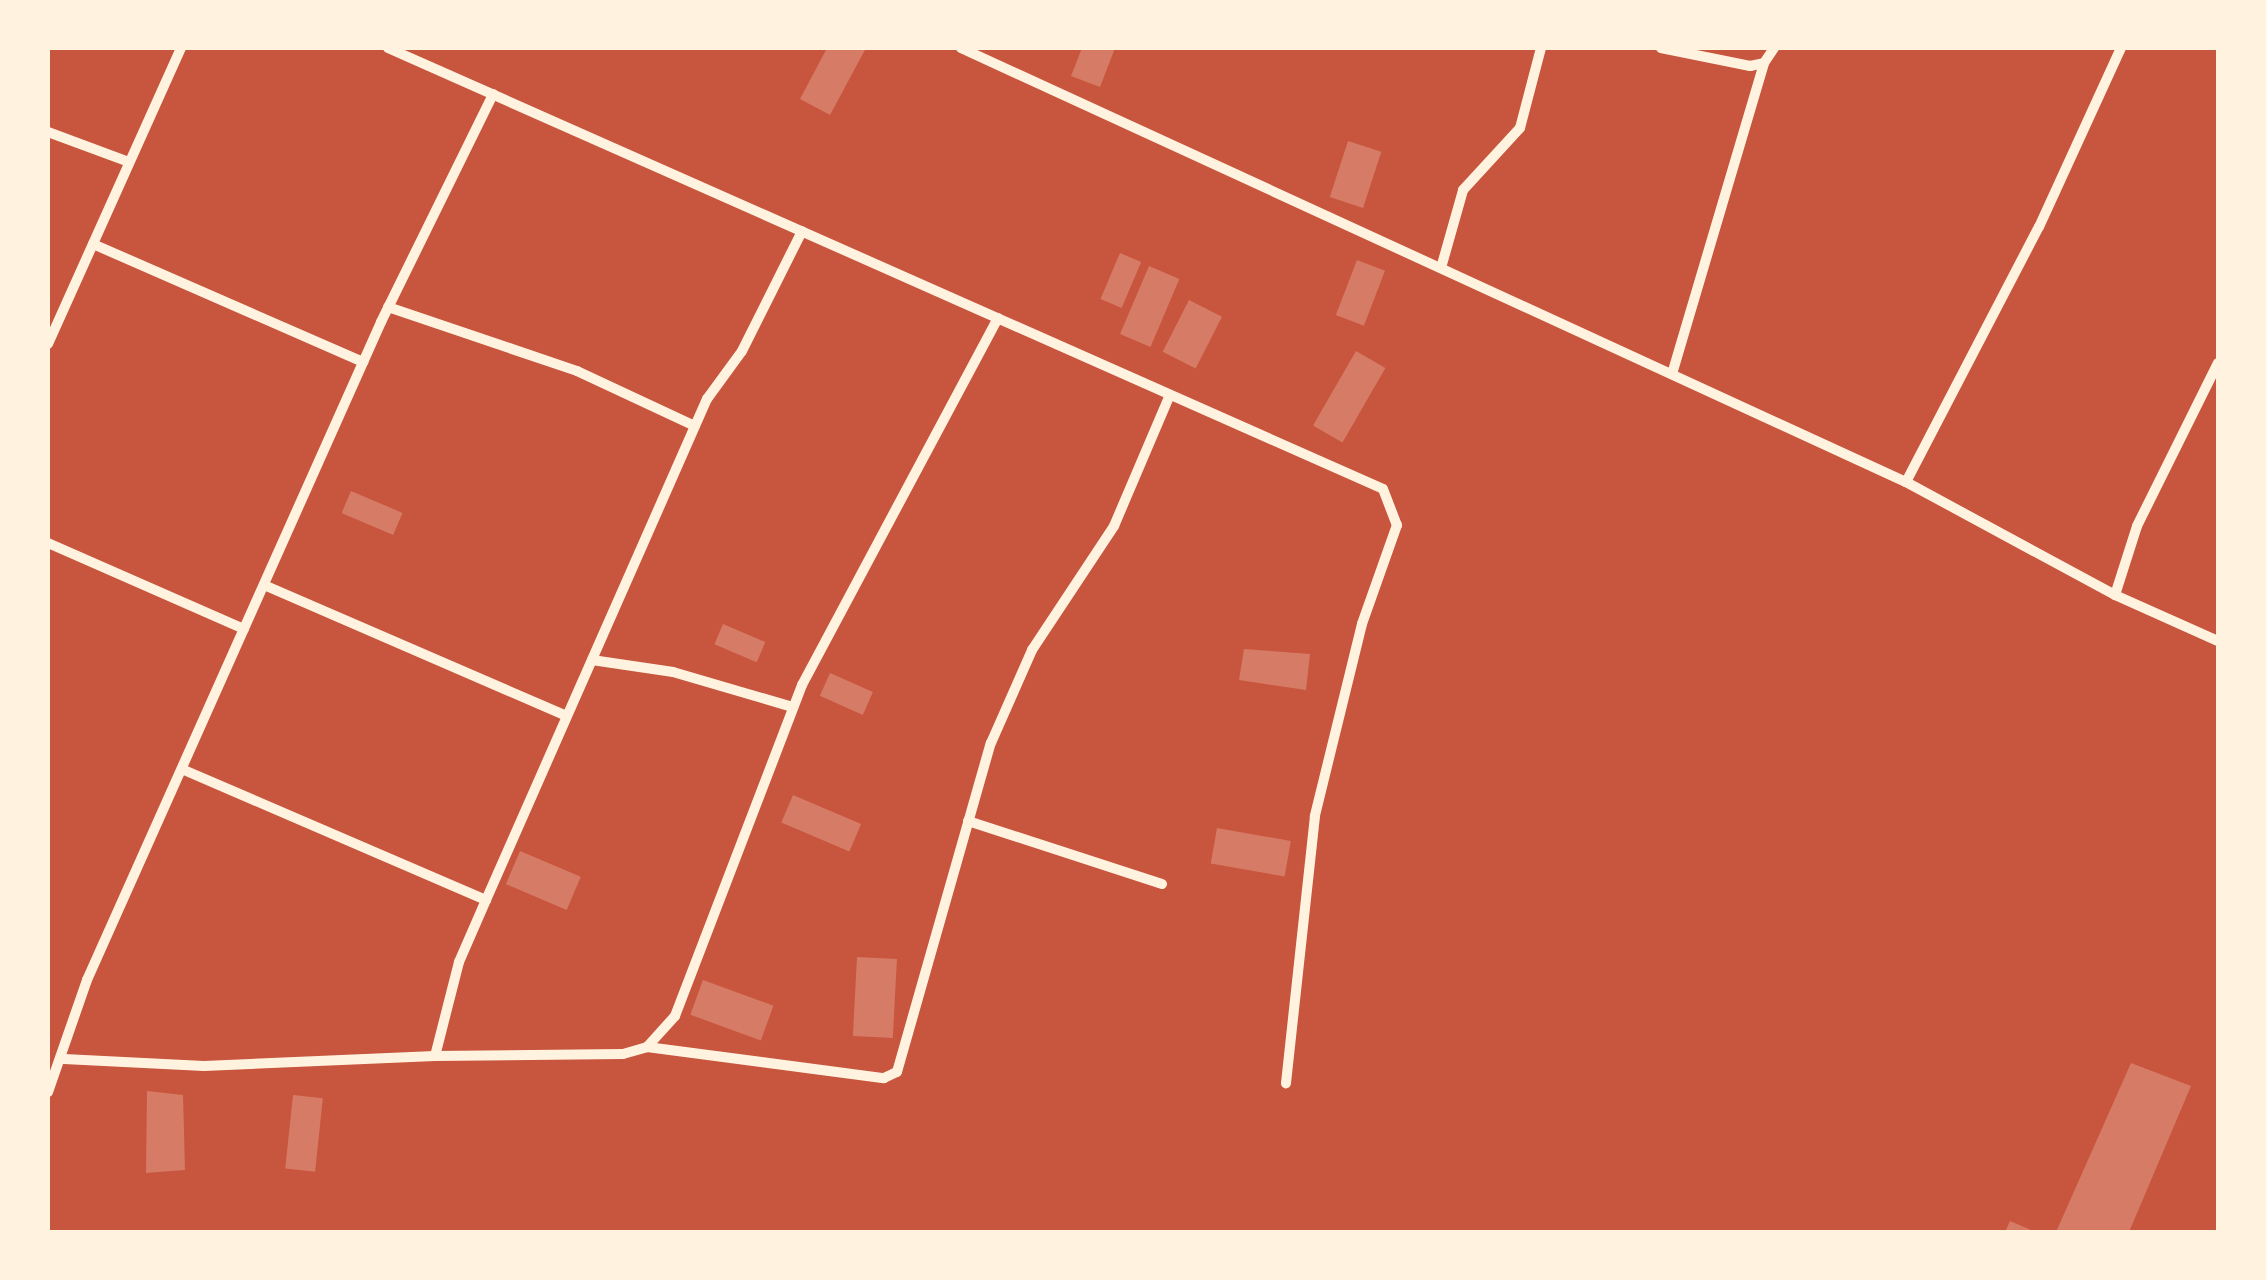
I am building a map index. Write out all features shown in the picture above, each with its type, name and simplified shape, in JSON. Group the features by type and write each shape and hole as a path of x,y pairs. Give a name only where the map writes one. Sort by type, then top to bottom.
{"street":[{"path":"48,344 182,48"},
{"path":"388,48 1383,489 1397,525 1362,624 1315,816 1286,1082"},
{"path":"961,48 1906,482 2115,595 2218,641"},
{"path":"1441,268 1463,190 1520,128 1541,48"},
{"path":"1661,48 1742,66 1764,63"},
{"path":"1672,374 1764,63 1774,48"},
{"path":"1906,482 2039,227 2120,48"},
{"path":"48,1092 64,1059 87,980 388,307 493,94"},
{"path":"48,132 130,162"},
{"path":"436,1056 459,962 564,715 695,426 742,351 802,231"},
{"path":"93,244 363,362"},
{"path":"388,307 577,371 695,426"},
{"path":"646,1048 675,1016 793,707 998,318"},
{"path":"2115,595 2137,526 2218,363"},
{"path":"64,1059 204,1066 436,1056 623,1054 646,1048 884,1078 897,1072 991,743 1032,650 1114,526 1170,394"},
{"path":"48,543 244,630"},
{"path":"264,585 564,715"},
{"path":"592,660 673,672 793,707"},
{"path":"184,770 486,900"},
{"path":"968,822 1162,884"}],"building":[{"path":"827,48 866,48 830,115 800,99"},
{"path":"1082,48 1115,48 1100,87 1071,76"},
{"path":"1348,141 1381,152 1363,208 1330,197"},
{"path":"1120,253 1141,262 1122,308 1100,299"},
{"path":"1357,260 1385,271 1364,326 1336,315"},
{"path":"1149,266 1179,279 1150,347 1120,334"},
{"path":"1189,300 1222,317 1196,368 1163,352"},
{"path":"1356,351 1385,368 1342,442 1313,425"},
{"path":"351,491 403,513 393,535 342,513"},
{"path":"723,624 765,642 757,662 714,644"},
{"path":"1244,649 1310,654 1306,690 1239,680"},
{"path":"830,673 873,692 863,715 820,696"},
{"path":"793,795 861,824 849,852 781,823"},
{"path":"1217,828 1291,841 1285,876 1211,863"},
{"path":"520,851 581,877 567,910 506,884"},
{"path":"857,957 897,959 893,1038 853,1036"},
{"path":"703,980 773,1006 761,1040 690,1015"},
{"path":"2131,1063 2191,1086 2129,1232 2056,1232"},
{"path":"147,1091 183,1095 185,1170 146,1173"},
{"path":"293,1095 323,1098 315,1172 285,1169"},
{"path":"2010,1221 2036,1232 2005,1232"}]}
